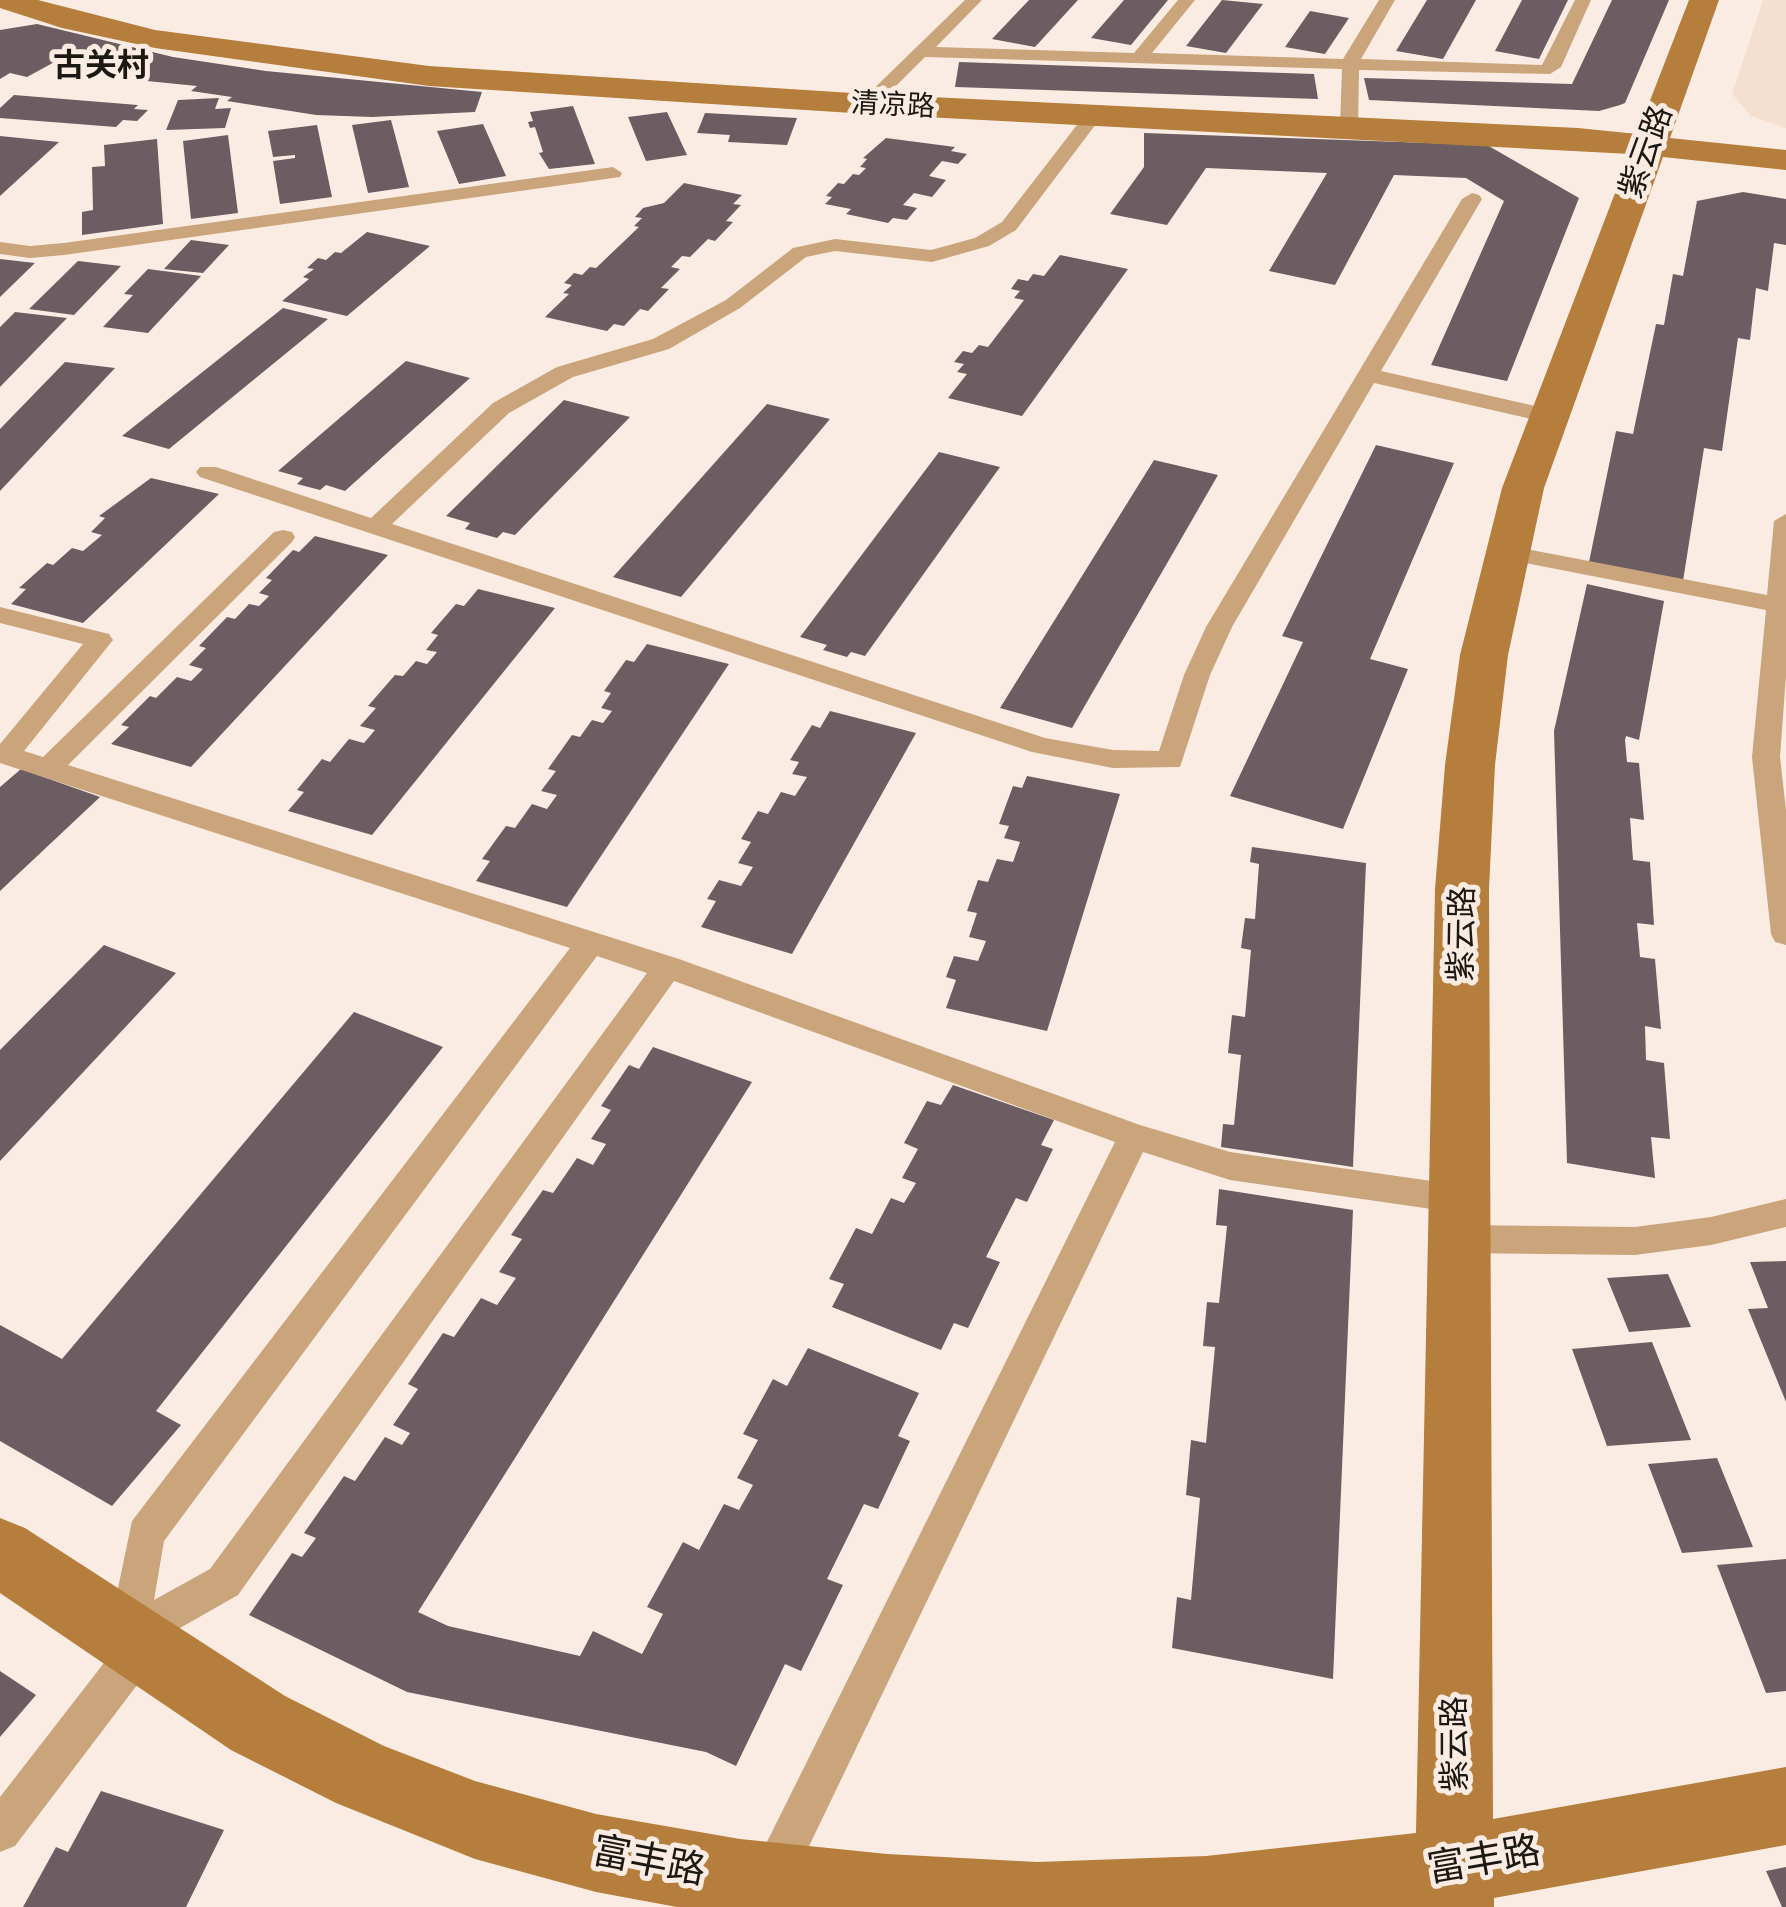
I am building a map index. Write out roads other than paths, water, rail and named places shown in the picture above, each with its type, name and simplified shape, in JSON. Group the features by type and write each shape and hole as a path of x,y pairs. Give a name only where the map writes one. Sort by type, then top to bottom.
{"street":[{"name":"清凉路","path":"7,0 73,21 155,40 356,69 522,84 1648,144 1786,160"},
{"name":"紫云路","path":"1454,1886 1462,890 1470,765 1484,655 1505,552 1548,416 1704,0"},
{"name":"富丰路","path":"0,1552 258,1723 363,1776 475,1820 596,1853 770,1881 888,1894 1037,1902 1206,1896 1372,1880 1454,1886 1786,1806"}],"lane":[{"path":"868,104 974,0"},
{"path":"1139,58 1187,0"},
{"path":"1349,128 1353,54 1387,0"},
{"path":"921,52 1544,70 1552,68 1584,0"},
{"path":"375,527 502,408 564,372 661,344 733,304 800,252 835,245 932,256 982,242 1009,226 1092,116"},
{"path":"0,248 30,252 64,248 613,172"},
{"path":"208,472 1042,746 1112,759 1170,760 1197,675 1219,627 1472,199"},
{"path":"1370,375 1548,416"},
{"path":"1786,521 1782,606 1766,757 1786,934"},
{"path":"49,768 283,537"},
{"path":"1505,552 1782,606"},
{"path":"0,615 100,640 6,755 668,967 1134,1136 1230,1166 1459,1219 1634,1240 1711,1231 1786,1213"},
{"path":"135,1641 146,1534 591,942"},
{"path":"0,1831 135,1641 224,1582 668,967"},
{"path":"770,1881 1098,1218 1134,1136"}],"district":[{"name":"古关村","path":"101,66"}]}
